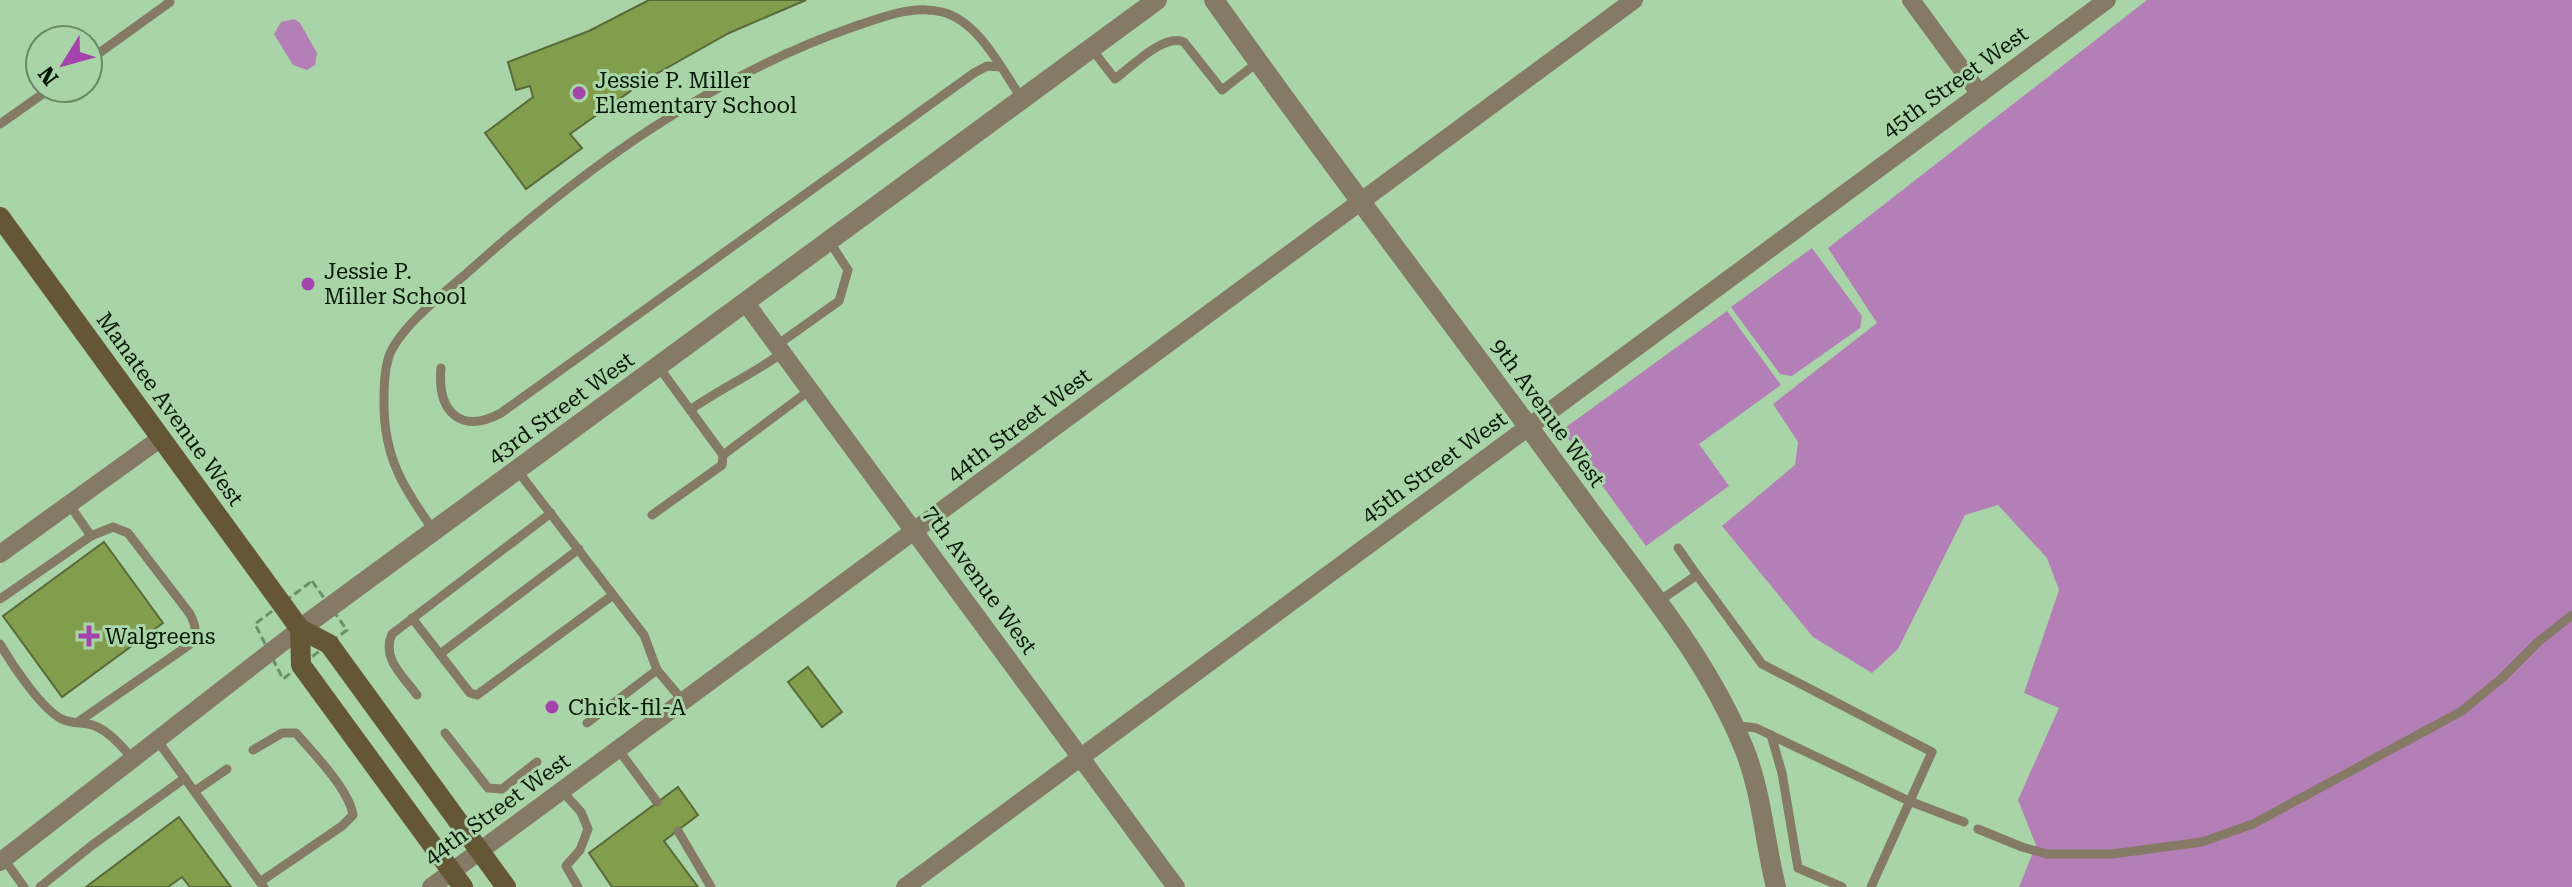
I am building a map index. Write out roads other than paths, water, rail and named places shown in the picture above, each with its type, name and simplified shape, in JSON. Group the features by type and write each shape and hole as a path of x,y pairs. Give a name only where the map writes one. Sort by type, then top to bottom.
{"main road":[{"name":"Manatee Avenue West","path":"0,217 7,240 161,438 300,629 329,644 506,887"},
{"path":"300,629 301,665 458,879"}],"street":[{"name":"43rd Street West","path":"1,858 300,629 1157,0"},
{"name":"9th Avenue West","path":"1214,0 1529,427 1707,676 1744,748 1761,804 1776,887"},
{"name":"44th Street West","path":"431,887 458,879 480,851 1634,0"},
{"path":"1911,0 1980,94"},
{"name":"45th Street West","path":"905,887 2107,0"},
{"name":"7th Avenue West","path":"745,302 1176,887"},
{"path":"0,554 161,438"}],"lane":[{"path":"104,49 170,2 168,0"},
{"path":"434,531 406,492 390,456 384,415 387,366 396,343 422,315 520,227 640,135 699,98 787,52 865,23 916,10 944,12 974,32 1022,99"},
{"path":"1091,48 1115,79 1165,42 1178,40 1184,42 1222,90 1258,62"},
{"path":"441,368 442,399 455,417 475,422 501,413 974,73 987,66 1000,67"},
{"path":"0,123 28,104"},
{"path":"690,410 722,388 758,370 839,301 848,270 829,241"},
{"path":"652,515 722,465 723,455 658,366"},
{"path":"723,455 810,390"},
{"path":"517,470 644,635 657,670 684,702"},
{"path":"69,504 91,536"},
{"path":"417,695 389,658 388,644 392,634 551,513"},
{"path":"0,599 91,536 113,527 128,533 190,614 196,634 189,645 78,722"},
{"path":"1678,548 1762,664 1932,752 1871,887"},
{"path":"440,654 579,549"},
{"path":"1656,603 1697,575"},
{"path":"412,618 470,693 477,695 613,595"},
{"path":"1978,829 2047,854 2112,854 2202,842 2253,824 2462,711 2572,615"},
{"path":"0,644 13,665 54,714 65,720 95,725 109,734 133,759"},
{"path":"587,723 657,670"},
{"path":"1733,725 1756,728 1909,801 1964,822"},
{"path":"157,740 262,884 353,815 352,808 329,773 296,733 282,733 253,750"},
{"path":"445,733 488,788 502,789 537,762"},
{"path":"1771,735 1782,773 1798,868 1842,887"},
{"path":"618,749 657,802"},
{"path":"195,791 227,769"},
{"path":"40,887 185,778"},
{"path":"562,791 581,812 588,829 580,850 566,866 578,887"},
{"path":"678,831 711,887"},
{"path":"1,858 24,887"}],"place":[{"name":"Jessie P. Miller Elementary School","path":"579,93"},
{"name":"Jessie P. Miller School","path":"308,284"},
{"name":"Walgreens","path":"89,636"},
{"name":"Chick-fil-A","path":"552,707"}]}
